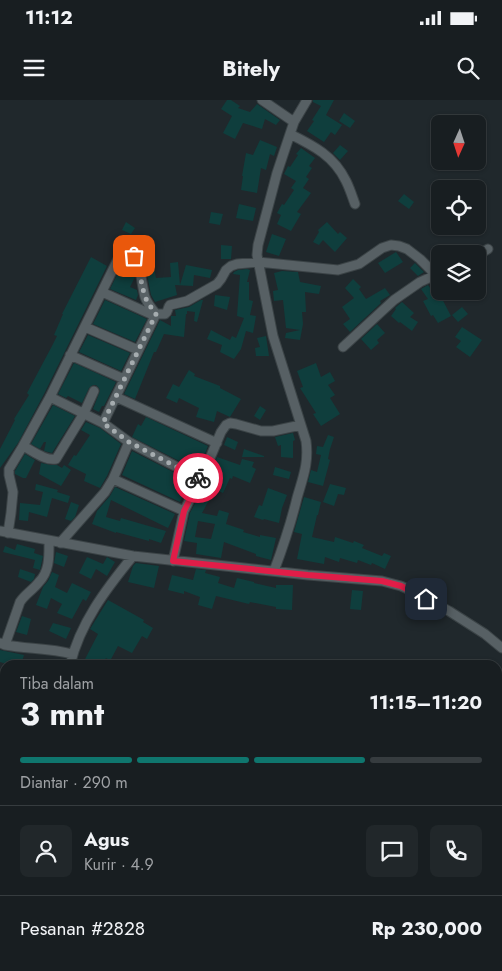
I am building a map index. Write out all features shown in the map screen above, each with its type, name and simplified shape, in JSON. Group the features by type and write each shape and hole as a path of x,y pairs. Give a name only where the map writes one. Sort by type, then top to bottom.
{"street":[{"path":"262,100 294,122"},
{"path":"274,571 306,470 307,454 306,441 273,336 257,255 276,178 290,134 294,122 307,100"},
{"path":"290,134 330,158 346,181 355,204"},
{"path":"102,292 155,315 165,314 170,305 187,301 217,284 226,270 237,264 258,262 338,270 359,264 382,248 391,245 407,249 431,268"},
{"path":"155,315 145,297 138,263 132,252 127,248 118,259 50,397 10,469 9,475 13,492 11,513 4,532 133,556 382,581 401,586 449,611 485,634 502,648"},
{"path":"343,347 394,300 420,282 431,277"},
{"path":"103,423 155,315"},
{"path":"85,327 138,350"},
{"path":"70,355 124,379"},
{"path":"23,446 51,460 56,459 84,414 94,391"},
{"path":"50,397 103,423 129,442 200,479"},
{"path":"116,397 217,443"},
{"path":"173,561 184,511 226,425 230,423 260,431 273,431 301,425"},
{"path":"60,543 102,496 113,479 129,442"},
{"path":"113,479 184,511"},
{"path":"49,541 49,560 44,575 23,597 2,644 31,649 56,650 72,654"},
{"path":"71,660 87,620 104,593 133,556"}],"building":[{"path":"227,100 231,100 240,106 238,108 250,112 257,104 280,120 276,125 265,119 262,129 243,123 235,139 223,133 232,116 221,109"},
{"path":"313,100 334,100 326,115 342,125 335,135 331,132 324,142 307,131 321,106 313,102"},
{"path":"344,113 355,121 350,128 339,121"},
{"path":"260,140 277,147 274,156 270,154 266,170 261,168 257,193 241,190 246,153 253,155"},
{"path":"340,145 348,151 340,160 333,153"},
{"path":"301,148 315,158 309,166 312,168 306,177 309,179 303,188 311,193 297,212 301,214 291,231 277,224 281,215 277,213 294,190 291,188 296,181 284,174"},
{"path":"404,194 414,202 409,209 398,201"},
{"path":"239,204 256,208 253,221 236,218"},
{"path":"211,212 223,214 220,225 209,223"},
{"path":"126,222 135,228 131,234 122,230"},
{"path":"327,222 338,234 340,232 347,238 335,252 323,240 319,245 313,242 319,232 318,230"},
{"path":"272,234 286,239 279,256 266,252"},
{"path":"147,237 156,278 171,277 170,263 178,262 180,285 186,265 212,270 210,278 194,275 193,286 175,285 177,295 155,302 151,295 146,269 137,240"},
{"path":"221,245 232,246 231,259 221,259"},
{"path":"396,252 403,262 385,273 378,263"},
{"path":"91,257 107,266 44,394 18,443 0,468 0,449 14,419 29,395 27,393 57,336 54,335 62,314"},
{"path":"123,263 132,267 135,277 130,287 137,290 136,300 110,289"},
{"path":"415,263 424,272 418,276 410,268"},
{"path":"238,270 250,270 247,282 249,282 249,300 253,301 250,315 256,316 253,333 246,331 241,349 234,359 220,352 222,345 207,339 211,330 230,340 232,336 236,338 244,318 237,316 240,275 233,274"},
{"path":"282,271 298,272 300,282 321,286 319,294 305,292 306,312 302,312 303,324 300,340 285,338 286,333 300,330 286,328 283,300 274,301 273,291 278,290 274,273"},
{"path":"353,279 361,287 359,289 366,299 385,288 390,295 380,301 381,303 350,332 343,324 350,319 342,307 354,298 345,288"},
{"path":"428,285 431,289 431,300 443,300 451,316 438,323 433,315 431,316 423,301 428,299 421,289"},
{"path":"215,295 230,297 227,310 214,306"},
{"path":"105,300 147,319 135,342 93,324"},
{"path":"203,300 197,322 194,321 195,312 187,311 184,337 164,334 156,352 154,352 135,399 124,394 160,320 171,326 171,316 176,316 175,310 189,307"},
{"path":"402,302 414,313 410,317 418,322 412,331 391,316 395,308"},
{"path":"462,307 468,314 458,322 452,315"},
{"path":"377,324 385,333 377,340 379,343 371,350 361,339"},
{"path":"462,327 482,340 470,357 456,347 461,341 455,337"},
{"path":"88,335 130,353 121,371 79,352"},
{"path":"266,336 269,356 256,356 255,348 260,347 257,338"},
{"path":"74,363 116,382 99,412 93,409 100,391 96,385 89,388 82,403 68,396 66,398 58,394"},
{"path":"316,363 321,377 330,372 335,381 328,385 335,395 330,398 340,414 321,426 313,414 316,413 300,388 303,387 297,371"},
{"path":"189,370 195,374 194,376 220,386 220,388 241,399 230,417 217,411 214,422 196,417 199,408 179,398 177,403 166,398 173,384 179,387"},
{"path":"53,405 75,416 52,453 44,451 46,442 44,442 40,449 31,444"},
{"path":"260,406 266,410 260,420 254,416"},
{"path":"146,417 208,446 200,466 195,469 132,437 138,424 141,426"},
{"path":"86,422 100,428 121,444 100,488 84,481 86,474 68,465 90,435 81,430"},
{"path":"293,433 295,440 293,441 293,458 281,457 281,445 278,446 275,437"},
{"path":"328,435 334,437 323,486 308,482 311,470 317,472 321,455 316,454 317,446 323,447"},
{"path":"227,437 238,442 235,450 224,445"},
{"path":"244,449 264,456 264,457 242,457"},
{"path":"132,451 189,480 180,502 122,475"},
{"path":"25,454 35,460 26,478 23,478 15,474 15,471"},
{"path":"217,457 240,465 242,459 254,462 252,467 256,469 250,483 233,476 232,479 230,478 223,493 210,487 218,472 212,470"},
{"path":"41,463 57,465 62,468 64,465 71,470 61,486 39,474"},
{"path":"275,467 291,472 289,479 273,475"},
{"path":"36,484 58,490 57,492 70,496 68,503 52,498 47,517 29,512 28,521 19,520 20,503 40,505 43,492 35,490"},
{"path":"330,484 346,488 344,495 338,494 334,506 323,502"},
{"path":"115,487 175,514 168,528 111,500 106,517 120,521 121,518 166,531 161,543 116,533 92,524 97,511"},
{"path":"203,488 213,493 202,513 217,516 219,510 229,513 226,524 260,537 260,535 276,538 271,560 256,556 256,554 224,542 221,558 196,554 197,543 184,541 190,513","holes":["198,521 215,524 211,539 195,537"]},
{"path":"268,488 287,495 279,523 254,517 259,505 262,506"},
{"path":"304,497 321,502 312,537 334,542 335,537 353,543 354,541 364,545 362,548 382,556 384,553 391,556 385,569 372,563 371,565 358,560 357,563 340,558 339,562 325,557 324,564 297,559 302,534 294,532"},
{"path":"71,502 79,505 75,517 71,521 65,519"},
{"path":"17,544 35,549 34,553 43,556 40,570 33,568 35,560 3,552 5,546 15,550"},
{"path":"56,552 68,556 64,567 54,563"},
{"path":"87,557 103,564 107,557 115,562 107,576 96,569 91,579 79,573"},
{"path":"136,563 159,566 154,588 128,582 133,566"},
{"path":"20,569 35,574 34,579 31,582 18,577"},
{"path":"196,569 206,570 205,573 220,577 218,583 234,588 237,578 276,588 276,585 293,585 292,610 276,609 276,607 250,602 249,604 216,596 212,609 198,605 200,597 184,591 184,594 168,590 172,575 193,580"},
{"path":"52,572 59,575 55,587 67,593 72,583 91,592 86,601 83,599 72,619 57,613 62,604 51,598 47,609 36,605 43,587"},
{"path":"352,590 363,591 361,610 350,609"},
{"path":"108,600 144,620 143,622 153,628 147,639 142,636 132,653 118,646 111,660 106,658 105,660 85,660 98,634 90,629"},
{"path":"22,616 31,619 27,635 16,632"},
{"path":"53,623 71,628 66,639 49,631"},
{"path":"0,650 24,655 22,660 0,660"}],"way so far":[{"path":"134,256 138,263 145,297 156,314 103,423 129,442 198,478"}],"route":[{"path":"198,478 200,479 184,511 173,561 382,581 401,586 426,599"}]}
